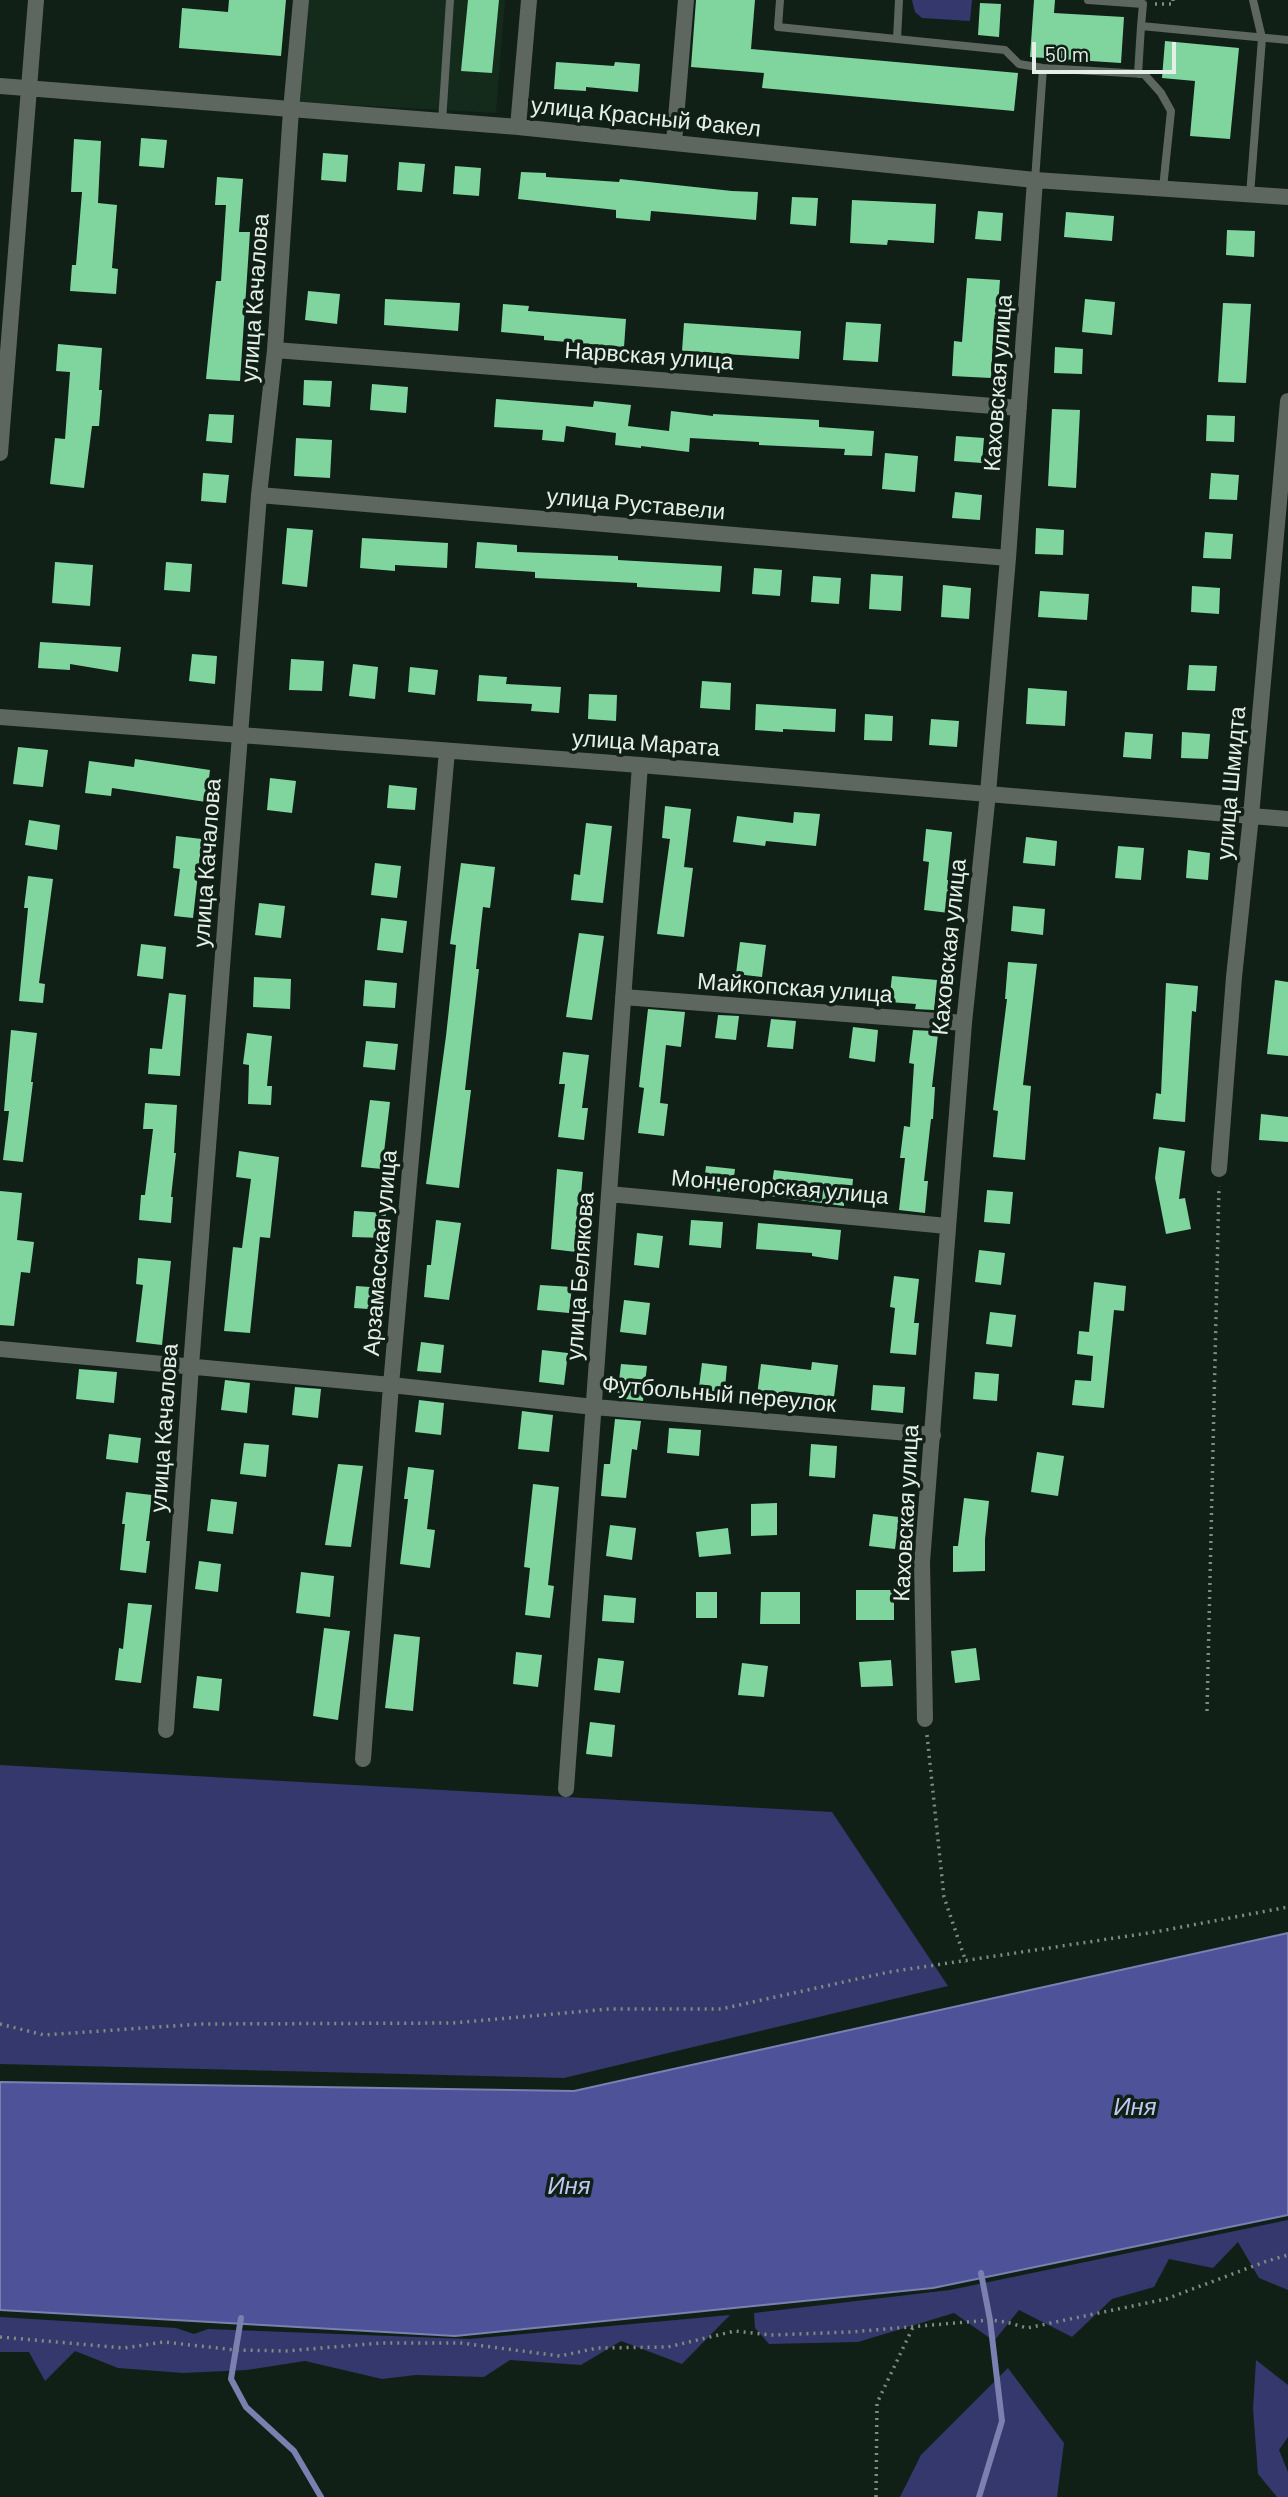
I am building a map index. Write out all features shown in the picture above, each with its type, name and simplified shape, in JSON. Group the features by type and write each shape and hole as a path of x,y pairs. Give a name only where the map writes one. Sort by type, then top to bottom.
{"street":[{"path":"0,453 36,0"},
{"name":"улица Качалова","path":"166,1730 240,735 259,495 275,350 301,0"},
{"path":"518,127 529,0"},
{"path":"674,142 687,0"},
{"name":"улица Красный Факел","path":"0,86 518,127 1035,180 1288,197"},
{"name":"Каховская улица","path":"925,1719 922,1562 964,1023 988,793 1008,558 1035,180"},
{"name":"Нарвская улица","path":"275,350 1019,408"},
{"name":"улица Шмидта","path":"1219,1170 1234,977 1288,401"},
{"name":"улица Руставели","path":"259,495 1008,558"},
{"name":"улица Марата","path":"0,718 640,765 1288,818"},
{"name":"Арзамасская улица","path":"363,1759 391,1385 447,751"},
{"name":"улица Белякова","path":"566,1789 640,765"},
{"name":"Майкопская улица","path":"623,997 964,1023"},
{"name":"Мончегорская улица","path":"608,1194 947,1226"},
{"name":"Футбольный переулок","path":"0,1349 391,1385 594,1407 933,1435"}],"lane":[{"path":"442,122 450,0"},
{"path":"780,0 778,27 1005,50 1020,64 1043,68 1143,74 1161,93 1171,111 1163,188"},
{"path":"897,39 899,0"},
{"path":"1088,0 1143,4 1138,74"},
{"path":"1250,195 1262,38 1253,0"},
{"path":"1141,26 1288,40"},
{"path":"1035,180 1043,68"}],"path":[{"path":"1143,4 1173,4 1173,0"},
{"path":"1207,1711 1219,1170"},
{"path":"925,1719 944,1897 966,1962"},
{"path":"0,2024 44,2035 200,2024 453,2023 609,2009 721,2010 889,1972 1155,1932 1288,1907"},
{"path":"0,2337 124,2348 164,2342 235,2350 286,2351 381,2343 461,2343 560,2356 597,2348 668,2347 735,2331 771,2335 990,2320 1027,2328 1166,2299 1288,2255"},
{"path":"876,2497 877,2403 913,2327"}],"shaded area":[{"path":"309,0 505,0 496,113 300,102"},
{"path":"912,0 972,0 970,21 922,18 915,12"},
{"path":"0,1765 832,1812 948,1986 564,2078 0,2064"},
{"path":"1288,2220 1288,2290 1259,2278 1238,2242 1213,2268 1169,2259 1154,2287 1112,2299 1072,2337 1019,2310 994,2341 954,2313 858,2342 769,2344 755,2328 754,2313 950,2290"},
{"path":"730,2315 682,2364 621,2341 581,2365 510,2360 484,2377 416,2375 382,2379 305,2361 247,2370 183,2373 118,2368 75,2351 45,2381 29,2352 0,2352 0,2317 176,2328 194,2334 208,2329 469,2339"},
{"path":"1256,2360 1288,2385 1288,2437 1279,2450 1288,2472 1288,2497 1277,2497 1258,2474 1253,2409"},
{"path":"1008,2368 1064,2443 1057,2497 900,2497 921,2455"}],"water":[{"name":"Иня","path":"1288,1933 1288,2215 933,2288 455,2336 0,2310 0,2082 574,2091"}],"building":[{"path":"229,0 286,0 281,56 179,48 182,8 228,12"},
{"path":"468,0 499,0 492,73 461,71"},
{"path":"696,0 755,0 751,49 1018,73 1014,111 762,88 764,73 691,67"},
{"path":"1034,0 1055,0 1054,13 1124,17 1121,63 1030,57"},
{"path":"980,3 1001,4 999,37 978,35"},
{"path":"1165,41 1239,48 1230,139 1190,136 1195,81 1162,78"},
{"path":"556,62 614,66 615,62 640,64 638,92 586,87 586,91 554,89"},
{"path":"141,138 167,140 164,168 139,166"},
{"path":"74,139 101,141 98,203 117,205 112,268 118,269 116,294 70,291 72,265 76,265 82,192 71,192"},
{"path":"323,153 348,155 346,182 321,180"},
{"path":"399,162 425,164 422,192 397,190"},
{"path":"455,166 481,168 479,196 453,194"},
{"path":"521,172 546,173 546,177 619,182 620,179 758,192 756,220 651,211 650,221 616,218 616,210 518,199"},
{"path":"217,177 243,179 239,232 250,232 240,381 206,379 216,281 221,281 226,205 215,205"},
{"path":"792,197 818,198 816,226 790,224"},
{"path":"852,200 936,204 934,243 888,240 887,245 850,243"},
{"path":"978,211 1003,213 1001,241 975,239"},
{"path":"1066,212 1114,216 1112,241 1064,237"},
{"path":"1227,230 1255,231 1254,257 1226,255"},
{"path":"967,278 1000,280 997,319 994,319 991,378 952,376 954,341 962,342"},
{"path":"308,291 340,294 337,324 305,320"},
{"path":"385,299 460,303 458,331 384,325"},
{"path":"1085,299 1115,302 1112,335 1082,332"},
{"path":"1223,303 1251,304 1246,383 1218,382"},
{"path":"503,304 529,306 528,311 626,319 624,347 544,340 544,336 501,332"},
{"path":"846,322 881,324 878,362 843,360"},
{"path":"684,323 801,331 799,359 682,351"},
{"path":"58,344 102,348 99,426 92,426 84,488 50,484 55,438 65,439 70,372 56,371"},
{"path":"1055,347 1083,349 1082,374 1054,373"},
{"path":"304,380 332,381 330,407 303,405"},
{"path":"372,384 408,387 406,413 370,410"},
{"path":"496,399 593,407 594,401 631,405 628,426 669,431 671,411 713,416 819,420 819,427 874,431 872,456 844,455 845,449 690,438 689,452 641,448 615,445 616,433 566,426 564,442 542,440 543,430 494,427"},
{"path":"1052,409 1080,410 1076,488 1048,486"},
{"path":"209,414 234,415 232,443 206,441"},
{"path":"1207,415 1235,416 1234,442 1206,441"},
{"path":"956,436 984,438 982,463 954,461"},
{"path":"296,438 332,440 330,478 294,476"},
{"path":"885,453 918,456 915,492 882,489"},
{"path":"203,473 229,475 226,503 201,501"},
{"path":"1211,473 1239,475 1237,500 1209,499"},
{"path":"955,492 982,495 980,520 952,518"},
{"path":"287,528 313,530 307,587 282,584"},
{"path":"1036,528 1064,530 1063,555 1035,554"},
{"path":"1205,532 1233,534 1231,559 1203,558"},
{"path":"362,538 448,543 447,568 395,565 395,571 360,568"},
{"path":"477,542 517,545 517,552 618,556 618,560 722,566 720,592 637,587 637,583 535,578 535,572 475,568"},
{"path":"55,562 93,565 90,606 52,603"},
{"path":"166,562 192,564 190,592 164,590"},
{"path":"754,568 782,570 780,596 752,594"},
{"path":"871,574 903,576 901,611 869,609"},
{"path":"813,576 841,578 839,604 811,602"},
{"path":"943,585 971,588 969,619 941,617"},
{"path":"1192,586 1220,588 1219,614 1191,612"},
{"path":"1040,591 1089,594 1087,620 1038,617"},
{"path":"40,642 121,647 118,672 70,664 70,670 38,668"},
{"path":"192,654 217,656 215,684 189,681"},
{"path":"291,659 324,661 322,691 289,690"},
{"path":"353,664 378,667 375,699 349,696"},
{"path":"1189,665 1217,666 1215,691 1187,690"},
{"path":"410,667 438,670 435,695 408,692"},
{"path":"479,675 507,677 506,684 561,687 559,713 531,711 532,704 477,701"},
{"path":"702,681 731,683 730,710 700,708"},
{"path":"1028,688 1067,691 1065,726 1026,724"},
{"path":"589,694 617,695 616,721 588,719"},
{"path":"756,704 836,709 835,732 755,730"},
{"path":"865,714 893,716 892,741 864,740"},
{"path":"931,719 959,721 957,747 929,745"},
{"path":"1125,732 1153,734 1151,759 1123,757"},
{"path":"1182,732 1210,734 1208,759 1181,758"},
{"path":"18,747 48,750 43,787 13,784"},
{"path":"135,759 210,770 206,802 112,788 111,796 85,793 89,761 134,767"},
{"path":"270,778 296,781 292,813 267,810"},
{"path":"389,785 417,788 415,810 387,808"},
{"path":"665,806 691,809 684,867 693,868 684,937 657,934 670,839 662,838"},
{"path":"794,812 820,814 816,846 766,841 765,846 733,842 737,816 793,823"},
{"path":"29,820 60,825 57,850 25,845"},
{"path":"586,823 612,826 603,903 571,900 574,874 580,875"},
{"path":"926,829 952,832 947,880 953,881 949,913 924,910 929,862 923,861"},
{"path":"176,836 202,839 193,918 174,916 180,869 173,868"},
{"path":"1026,837 1057,841 1055,866 1023,863"},
{"path":"1118,846 1144,848 1141,880 1115,878"},
{"path":"1188,850 1210,853 1208,880 1186,878"},
{"path":"375,863 401,866 397,898 371,895"},
{"path":"461,863 495,867 490,908 483,907 476,969 479,969 465,1090 471,1090 459,1188 426,1184 456,945 450,944"},
{"path":"28,876 53,879 39,983 45,984 43,1003 19,1001 28,908 24,908"},
{"path":"259,903 285,906 281,938 255,935"},
{"path":"1013,906 1045,909 1043,935 1011,931"},
{"path":"381,918 407,921 403,953 377,950"},
{"path":"579,933 604,936 592,1020 566,1017"},
{"path":"740,942 766,945 762,977 736,974"},
{"path":"141,944 166,947 163,979 137,976"},
{"path":"1008,962 1037,964 1023,1085 1031,1086 1025,1160 993,1157 998,1111 993,1110 1007,999"},
{"path":"892,976 937,980 934,1010 915,1009 916,1004 889,1002"},
{"path":"254,977 291,979 290,1009 253,1007"},
{"path":"365,980 397,983 395,1008 363,1006"},
{"path":"1275,980 1288,982 1288,1056 1267,1054"},
{"path":"1166,983 1198,986 1196,1012 1192,1011 1185,1122 1153,1119 1156,1093 1161,1094"},
{"path":"169,993 186,995 180,1076 148,1074 150,1048 162,1049"},
{"path":"648,1009 685,1012 681,1047 666,1045 660,1103 668,1104 664,1136 638,1133 644,1088 639,1087"},
{"path":"718,1015 739,1016 736,1040 715,1038"},
{"path":"771,1019 796,1021 793,1049 767,1047"},
{"path":"853,1027 878,1030 875,1062 849,1058"},
{"path":"11,1030 37,1033 23,1162 3,1160 9,1111 4,1111"},
{"path":"913,1030 938,1034 932,1087 935,1087 933,1119 924,1181 928,1181 925,1213 899,1210 905,1158 900,1158 904,1126 910,1127 914,1064 909,1063"},
{"path":"247,1033 272,1036 267,1086 272,1086 271,1105 248,1104 249,1065 243,1064"},
{"path":"366,1041 398,1044 395,1070 363,1067"},
{"path":"563,1052 589,1055 582,1108 588,1108 584,1140 558,1137 565,1084 559,1084"},
{"path":"370,1100 390,1102 382,1169 361,1167"},
{"path":"145,1103 177,1105 171,1223 139,1220 141,1195 145,1195 153,1129 143,1129"},
{"path":"1261,1114 1288,1117 1288,1142 1259,1140"},
{"path":"1159,1147 1185,1151 1179,1199 1185,1198 1191,1229 1166,1234 1155,1178"},
{"path":"239,1151 279,1157 270,1238 260,1237 250,1333 224,1331 233,1247 242,1248 251,1179 236,1177"},
{"path":"706,1166 735,1169 732,1193 703,1190"},
{"path":"557,1169 583,1172 576,1252 551,1249"},
{"path":"774,1170 853,1179 851,1202 844,1202 844,1206 770,1196"},
{"path":"987,1190 1013,1192 1010,1224 984,1222"},
{"path":"0,1191 22,1193 17,1240 34,1242 30,1273 21,1272 14,1326 0,1325"},
{"path":"354,1211 386,1213 384,1238 352,1237"},
{"path":"436,1220 461,1223 449,1300 424,1297"},
{"path":"691,1220 723,1222 721,1248 689,1245"},
{"path":"758,1223 841,1230 838,1260 812,1256 812,1253 756,1249"},
{"path":"637,1233 663,1236 659,1268 634,1265"},
{"path":"979,1250 1005,1253 1001,1285 975,1282"},
{"path":"138,1258 171,1261 162,1345 136,1342 143,1285 136,1284"},
{"path":"894,1276 919,1279 914,1323 919,1323 916,1355 890,1353 895,1308 890,1307"},
{"path":"1094,1282 1126,1286 1124,1311 1114,1310 1104,1408 1072,1405 1075,1380 1091,1381 1093,1356 1077,1354 1079,1331 1089,1332"},
{"path":"540,1285 572,1287 569,1313 537,1310"},
{"path":"356,1286 384,1288 382,1310 354,1308"},
{"path":"624,1300 650,1303 646,1335 620,1332"},
{"path":"990,1312 1016,1315 1012,1347 986,1344"},
{"path":"421,1342 444,1345 441,1373 417,1371"},
{"path":"542,1350 568,1353 564,1385 539,1382"},
{"path":"812,1362 838,1365 834,1397 784,1391 783,1399 757,1395 761,1364 811,1370"},
{"path":"702,1363 727,1366 724,1398 698,1395"},
{"path":"621,1364 647,1366 643,1401 617,1398"},
{"path":"79,1369 117,1372 114,1403 76,1399"},
{"path":"975,1372 999,1374 997,1401 973,1399"},
{"path":"225,1380 250,1383 247,1413 221,1410"},
{"path":"873,1385 905,1387 903,1413 871,1410"},
{"path":"295,1387 321,1389 318,1418 292,1415"},
{"path":"419,1400 444,1403 441,1435 415,1432"},
{"path":"522,1411 553,1415 549,1452 518,1449"},
{"path":"615,1419 641,1421 637,1450 632,1449 626,1498 601,1496 604,1464 610,1464"},
{"path":"669,1428 701,1430 699,1456 667,1453"},
{"path":"109,1434 141,1438 138,1463 106,1459"},
{"path":"244,1443 269,1445 266,1477 240,1474"},
{"path":"811,1444 837,1446 835,1478 809,1476"},
{"path":"1037,1452 1064,1456 1058,1496 1031,1492"},
{"path":"338,1464 363,1466 351,1547 325,1545"},
{"path":"408,1467 434,1470 427,1529 435,1530 430,1568 400,1564 408,1499 404,1499"},
{"path":"533,1484 559,1487 548,1585 554,1586 550,1618 525,1615 530,1568 524,1567"},
{"path":"126,1492 152,1495 146,1541 150,1541 146,1573 120,1570"},
{"path":"964,1498 989,1501 985,1571 953,1572 953,1546 958,1546"},
{"path":"211,1499 237,1502 233,1534 207,1531"},
{"path":"777,1503 777,1535 751,1536 751,1504"},
{"path":"873,1514 899,1517 895,1549 869,1546"},
{"path":"610,1525 636,1528 632,1560 606,1556"},
{"path":"728,1528 731,1554 699,1557 696,1532"},
{"path":"199,1561 221,1564 218,1592 195,1589"},
{"path":"301,1572 334,1576 330,1617 296,1613"},
{"path":"856,1590 894,1590 894,1620 856,1620"},
{"path":"696,1592 717,1592 717,1618 696,1618"},
{"path":"761,1592 800,1592 800,1624 760,1624"},
{"path":"604,1595 636,1598 634,1623 602,1621"},
{"path":"128,1603 152,1605 141,1683 115,1680 119,1648 123,1649"},
{"path":"324,1628 350,1631 338,1720 313,1716"},
{"path":"394,1634 420,1637 413,1711 385,1708"},
{"path":"976,1648 980,1680 955,1683 951,1651"},
{"path":"516,1652 542,1655 538,1687 513,1684"},
{"path":"598,1658 624,1661 620,1693 594,1690"},
{"path":"891,1660 893,1686 861,1687 859,1662"},
{"path":"742,1663 768,1666 764,1697 738,1695"},
{"path":"197,1676 222,1679 219,1711 193,1708"},
{"path":"590,1722 615,1725 612,1757 586,1754"}],"waterway":[{"path":"979,2497 1002,2421 990,2320 981,2273"},
{"path":"241,2318 231,2379 246,2407 294,2451 321,2497"}]}
